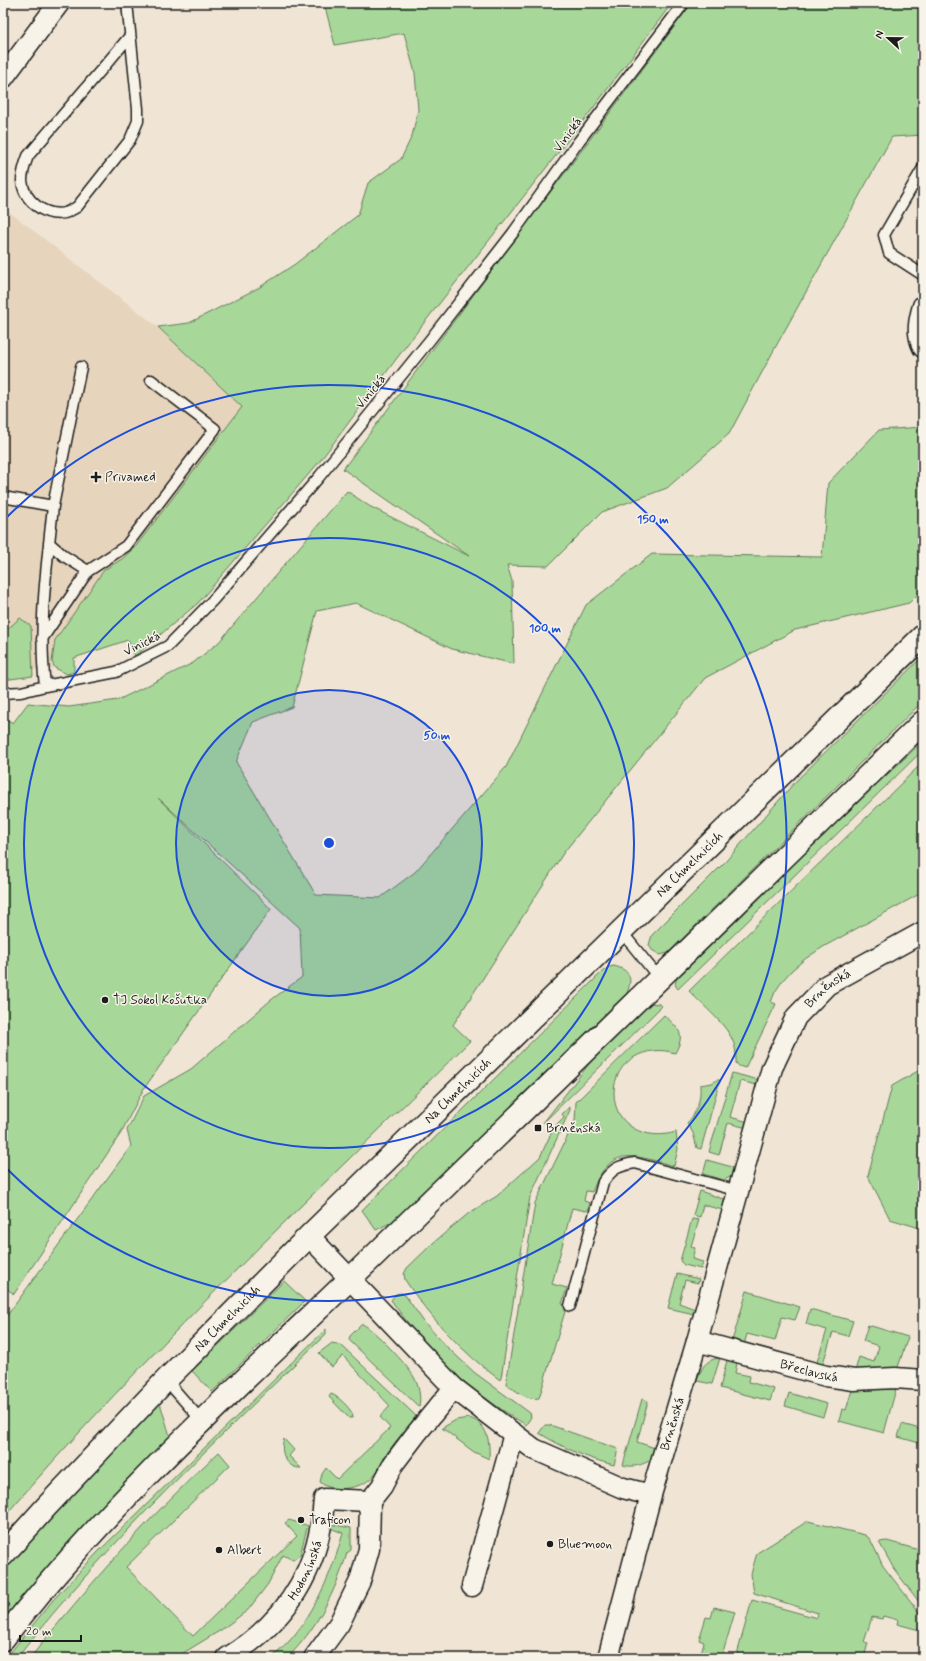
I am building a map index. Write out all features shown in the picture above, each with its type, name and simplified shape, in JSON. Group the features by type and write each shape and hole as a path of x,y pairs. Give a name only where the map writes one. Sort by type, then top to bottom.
{"street":[{"path":"3,78 60,3"},
{"path":"921,316 919,340 923,347"},
{"name":"Na Chmelnicích","path":"3,1555 47,1506 166,1380 309,1236 923,636"},
{"path":"3,1639 90,1534 201,1420 350,1278 923,722"},
{"name":"Brněnská","path":"608,1658 651,1495 697,1341 772,1068 796,1017 827,985 923,932"},
{"path":"309,1236 454,1388 514,1434 534,1449 623,1488 651,1495"},
{"name":"Břeclavská","path":"697,1341 826,1376 854,1380 895,1378 923,1380"},
{"path":"314,1658 338,1624 360,1581 369,1549 370,1501 382,1486 394,1463 454,1388"},
{"path":"472,1586 514,1434"},
{"name":"Hodonínská","path":"227,1658 258,1637 275,1620 290,1601 312,1559 322,1523 324,1500 370,1501"}],"lane":[{"path":"127,3 138,109 138,121 130,140 77,207 66,213 53,212 36,207 24,191 22,181 23,170 28,156 130,36"},
{"name":"Vinická","path":"3,693 21,692 116,672 168,646 213,600 319,477 429,341 513,233 684,3"},
{"path":"923,168 884,235 889,253 923,275"},
{"path":"45,686 42,639 53,506 81,367"},
{"path":"42,639 88,571 126,546 215,429 151,380"},
{"path":"3,497 53,506"},
{"path":"49,543 64,556 88,571"},
{"path":"620,931 659,978"},
{"path":"570,1306 603,1182 611,1171 621,1165 635,1163 739,1190"},
{"path":"166,1380 201,1420"}],"shaded area":[{"name":"Privamed","path":"3,207 158,327 243,407 136,546 122,559 104,570 52,662 55,668 3,673"}],"green space":[{"path":"324,3 672,3 591,111 409,342 320,461 198,603 135,656 128,640 74,658 74,672 67,674 55,668 52,662 55,640 104,570 122,559 136,546 242,407 158,327 189,323 260,287 295,264 358,215 368,183 401,159 412,136 418,110 415,73 404,33 335,45"},
{"path":"692,3 923,3 923,135 892,137 729,434 667,488 602,512 548,566 507,565 512,581 514,664 452,649 356,603 317,611 292,707 253,722 236,762 316,895 380,898 415,872 506,767 586,605 652,554 822,557 828,483 879,430 923,427 923,589 909,603 795,630 705,678 564,852 453,1025 470,1041 231,1275 173,1334 58,1456 3,1518 3,1321 131,1146 127,1130 144,1096 191,1069 271,1000 302,977 300,928 158,798 271,909 143,1090 121,1133 14,1294 3,1286 3,717 13,723 28,703 69,707 118,700 193,663 219,642 347,491 369,506 469,556 343,469"},
{"path":"20,618 31,626 33,676 3,680 3,633"},
{"path":"923,656 923,701 668,953 660,955 652,950 649,945 652,935 726,861 796,781"},
{"path":"923,741 923,750 678,989 675,983 678,977 843,816"},
{"path":"923,762 923,892 823,947 792,970 775,992 771,1002 776,1004 745,1068 739,1066 736,1063 736,1051 731,1037 721,1023 689,991"},
{"path":"614,966 624,970 629,975 630,983 627,993 401,1214 392,1222 376,1230 362,1210 603,971"},
{"path":"650,1003 659,1004 662,1006 543,1123 592,1060"},
{"path":"664,1015 674,1024 679,1032 680,1041 675,1053 654,1051 643,1053 634,1057 626,1063 615,1081 614,1093 615,1105 620,1115 626,1123 634,1129 644,1133 654,1134 676,1132 678,1149 674,1166 635,1157 625,1157 615,1160 607,1166 599,1177 592,1192 586,1191 584,1201 590,1203 588,1210 586,1211 572,1208 552,1284 567,1288 562,1304 567,1305 539,1398 530,1398 517,1392 506,1384 535,1203 575,1121 576,1102"},
{"path":"923,1068 923,1229 890,1219 868,1176 892,1086"},
{"path":"732,1073 759,1080 757,1085 740,1081 730,1117 745,1121 747,1123 746,1127 728,1123 719,1155 709,1152"},
{"path":"720,1080 701,1149 697,1148 693,1133 687,1123 698,1106 700,1085 712,1083"},
{"path":"570,1107 570,1110 530,1197 500,1380 473,1359 436,1321 414,1294 405,1280 404,1274 407,1268 433,1243 469,1213 497,1196 540,1157 554,1127 564,1117 562,1114"},
{"path":"707,1160 732,1167 735,1169 732,1176 724,1180 703,1174"},
{"path":"700,1191 723,1199 725,1206 723,1210 703,1205 700,1217 693,1215"},
{"path":"692,1219 699,1220 691,1246 695,1248 692,1259 703,1262 701,1269 684,1265 680,1261"},
{"path":"677,1274 699,1279 698,1283 685,1280 679,1303 695,1309 694,1314 668,1308"},
{"path":"284,1281 305,1301 212,1392 192,1371"},
{"path":"747,1291 800,1307 795,1320 782,1317 775,1341 747,1334 744,1345 732,1341"},
{"path":"401,1293 405,1295 424,1322 448,1348 475,1373 530,1413 531,1417 526,1425 492,1403 470,1386 449,1369 432,1352 391,1300 396,1294"},
{"path":"810,1309 853,1321 848,1336 833,1332 822,1366 816,1365 827,1330 806,1324"},
{"path":"362,1324 374,1332 398,1356 416,1380 420,1395 419,1407 349,1340 350,1336"},
{"path":"868,1325 908,1337 897,1370 855,1371 859,1357 874,1362 879,1346 863,1341"},
{"path":"326,1329 326,1334 205,1451 127,1531 52,1614 17,1658 6,1658 53,1600 99,1551"},
{"path":"332,1343 341,1345 416,1416 391,1447 374,1475 360,1485 346,1488 331,1488 325,1485 320,1482 322,1474 326,1468 337,1479 390,1428 380,1417 390,1406 343,1356 332,1367 319,1353"},
{"path":"720,1358 712,1384 697,1381 704,1365 711,1360"},
{"path":"727,1360 737,1363 735,1373 750,1376 749,1382 774,1389 770,1401 720,1388"},
{"path":"896,1389 884,1433 839,1421 842,1409 846,1410 852,1390"},
{"path":"789,1393 827,1404 823,1417 785,1406"},
{"path":"331,1394 347,1406 353,1415 352,1418 349,1418 329,1397"},
{"path":"642,1399 648,1401 637,1442 655,1448 652,1459 638,1465 623,1465"},
{"path":"160,1403 170,1436 85,1528 3,1624 3,1570 53,1513"},
{"path":"469,1418 475,1420 484,1429 489,1446 489,1459 474,1452 442,1428 456,1420"},
{"path":"923,1419 923,1444 898,1437 902,1424 920,1429"},
{"path":"545,1425 550,1425 618,1449 614,1465 575,1452 539,1433"},
{"path":"284,1439 294,1450 289,1456 301,1468 294,1467 287,1462 282,1448"},
{"path":"219,1452 230,1465 126,1567 193,1636 297,1536 285,1523 289,1520 309,1526 307,1528 300,1555 293,1560 283,1555 268,1584 248,1610 221,1630 175,1658 30,1658 74,1604 120,1552 193,1476"},
{"path":"808,1521 865,1535 870,1539 883,1566 923,1617 923,1631 897,1624 898,1620 883,1616 882,1619 872,1617 864,1642 868,1643 864,1658 736,1658 752,1600 817,1618 818,1613 754,1593 751,1574 757,1553"},
{"path":"330,1524 351,1528 351,1550 347,1553 331,1596 307,1635 287,1658 271,1658 296,1633 307,1618 325,1585 343,1533 330,1528"},
{"path":"887,1541 923,1551 923,1607 894,1569 879,1542"},
{"path":"714,1607 735,1612 722,1656 717,1658 701,1653 704,1642 699,1640 706,1617 711,1618"}],"place":[{"name":"Privamed","path":"96,477"},
{"name":"TJ Sokol Košutka","path":"105,1000"},
{"name":"Brněnská","path":"538,1128"},
{"name":"Traficon","path":"301,1520"},
{"name":"Bluemoon","path":"550,1544"},
{"name":"Albert","path":"219,1550"}]}
